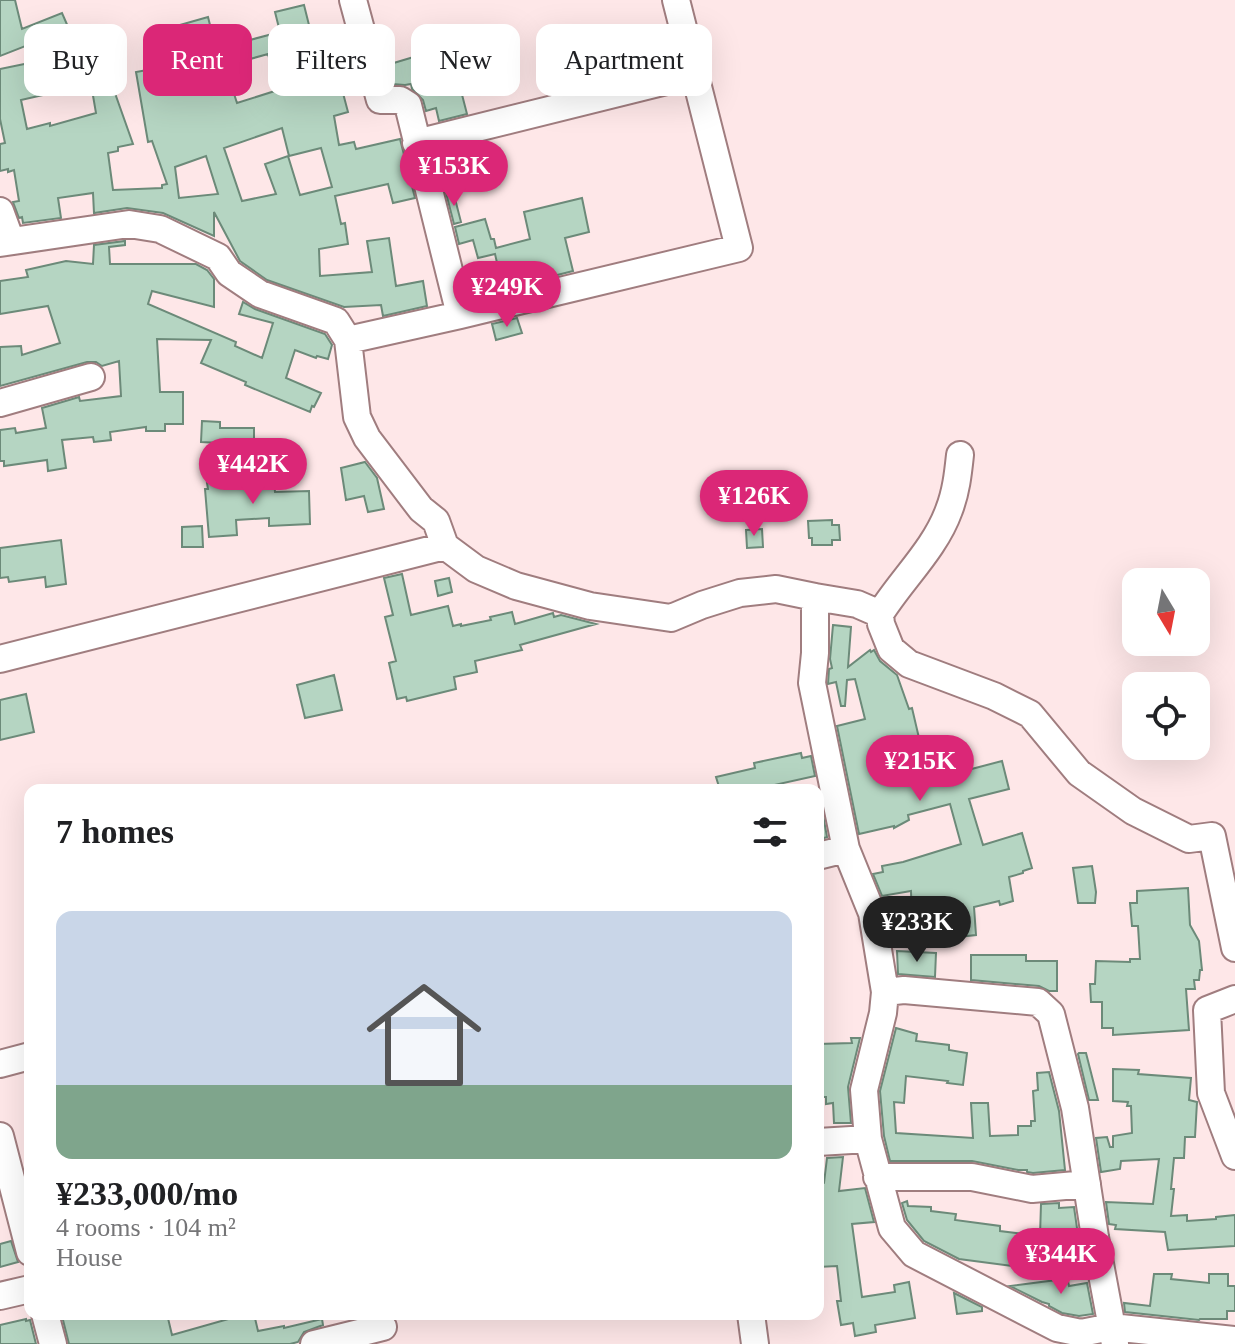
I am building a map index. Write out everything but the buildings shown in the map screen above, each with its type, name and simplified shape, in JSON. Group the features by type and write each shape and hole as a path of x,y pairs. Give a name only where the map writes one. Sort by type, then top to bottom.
{"street":[{"path":"353,0 380,100 400,100 408,105 460,315"},
{"path":"676,0 682,24"},
{"path":"416,143 606,96"},
{"path":"348,340 739,248 701,96"},
{"path":"0,211 6,242 129,224 160,229 218,257 229,273 260,294 336,321 348,340 357,417 367,438 421,509 436,521 445,546 476,569 516,586 590,606 671,618 740,593 776,589 857,604 880,614"},
{"path":"0,403 91,377"},
{"path":"960,455 949,511 936,538 880,614 891,649 909,664 994,696 1030,714 1079,773 1133,811 1189,839 1212,836 1235,948"},
{"path":"0,659 445,546"},
{"path":"815,597 812,683 846,849 872,913 885,992 883,1013 864,1090 868,1139 892,1228 914,1254 1057,1328 1113,1335 1234,1337"},
{"path":"824,854 846,849"},
{"path":"885,992 904,990 1038,1002 1051,1014 1075,1108 1113,1335"},
{"path":"1235,999 1207,1010 1211,1093 1235,1156"},
{"path":"0,1064 24,1058"},
{"path":"0,1136 24,1229"},
{"path":"824,1142 868,1139"},
{"path":"877,1177 972,1177 1032,1189 1087,1184"},
{"path":"0,1296 24,1290"},
{"path":"47,1320 53,1344"},
{"path":"752,1320 755,1344"},
{"path":"314,1344 383,1328"}]}
